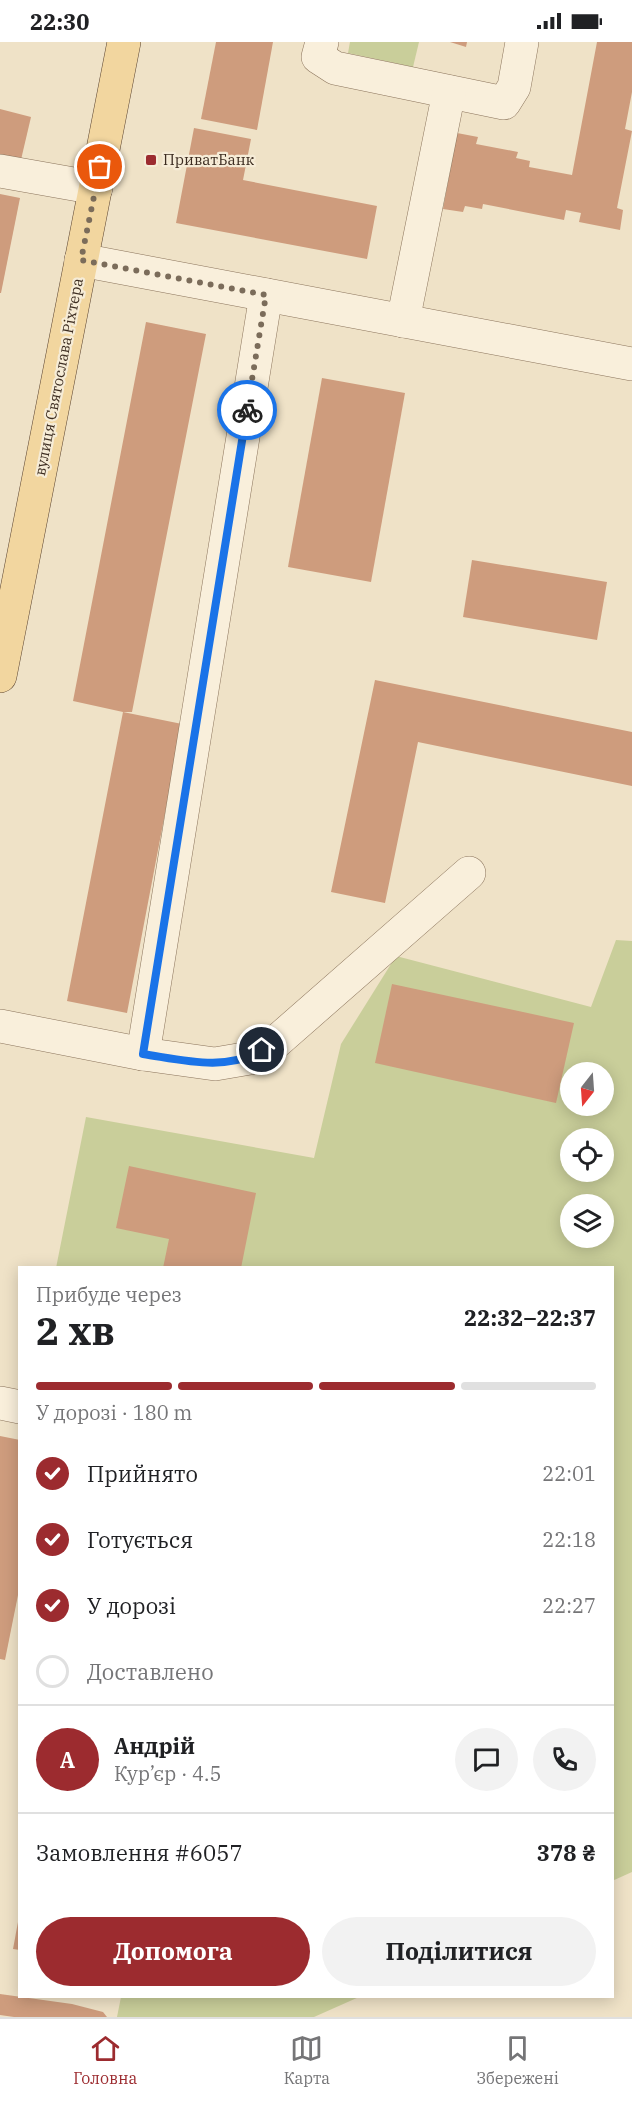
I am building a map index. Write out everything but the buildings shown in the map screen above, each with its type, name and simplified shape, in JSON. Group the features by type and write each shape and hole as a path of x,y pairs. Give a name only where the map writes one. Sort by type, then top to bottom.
{"main road":[{"name":"вулиця Святослава Ріхтера","path":"0,676 124,42"}],"lane":[{"path":"322,42 318,57 335,68 504,103 514,87 522,42"},
{"path":"404,321 449,92"},
{"path":"0,171 96,188"},
{"path":"81,260 632,364"},
{"path":"143,1054 266,295"},
{"path":"0,1026 143,1054 215,1064 250,1058 276,1042 469,873"},
{"path":"0,1403 18,1407"}],"green space":[{"path":"350,42 419,42 413,67 348,53"},
{"path":"616,940 632,941 632,1872 614,1880 614,1266 56,1266 86,1117 314,1158 341,1044 396,956 591,1007"},
{"path":"121,1998 357,1998 314,2017 117,2017"}],"way so far":[{"path":"100,167 81,260 266,295 247,410"}],"place":[{"name":"ПриватБанк","path":"151,160"}],"route":[{"path":"247,410 143,1054 215,1064 250,1058 262,1050"}]}
